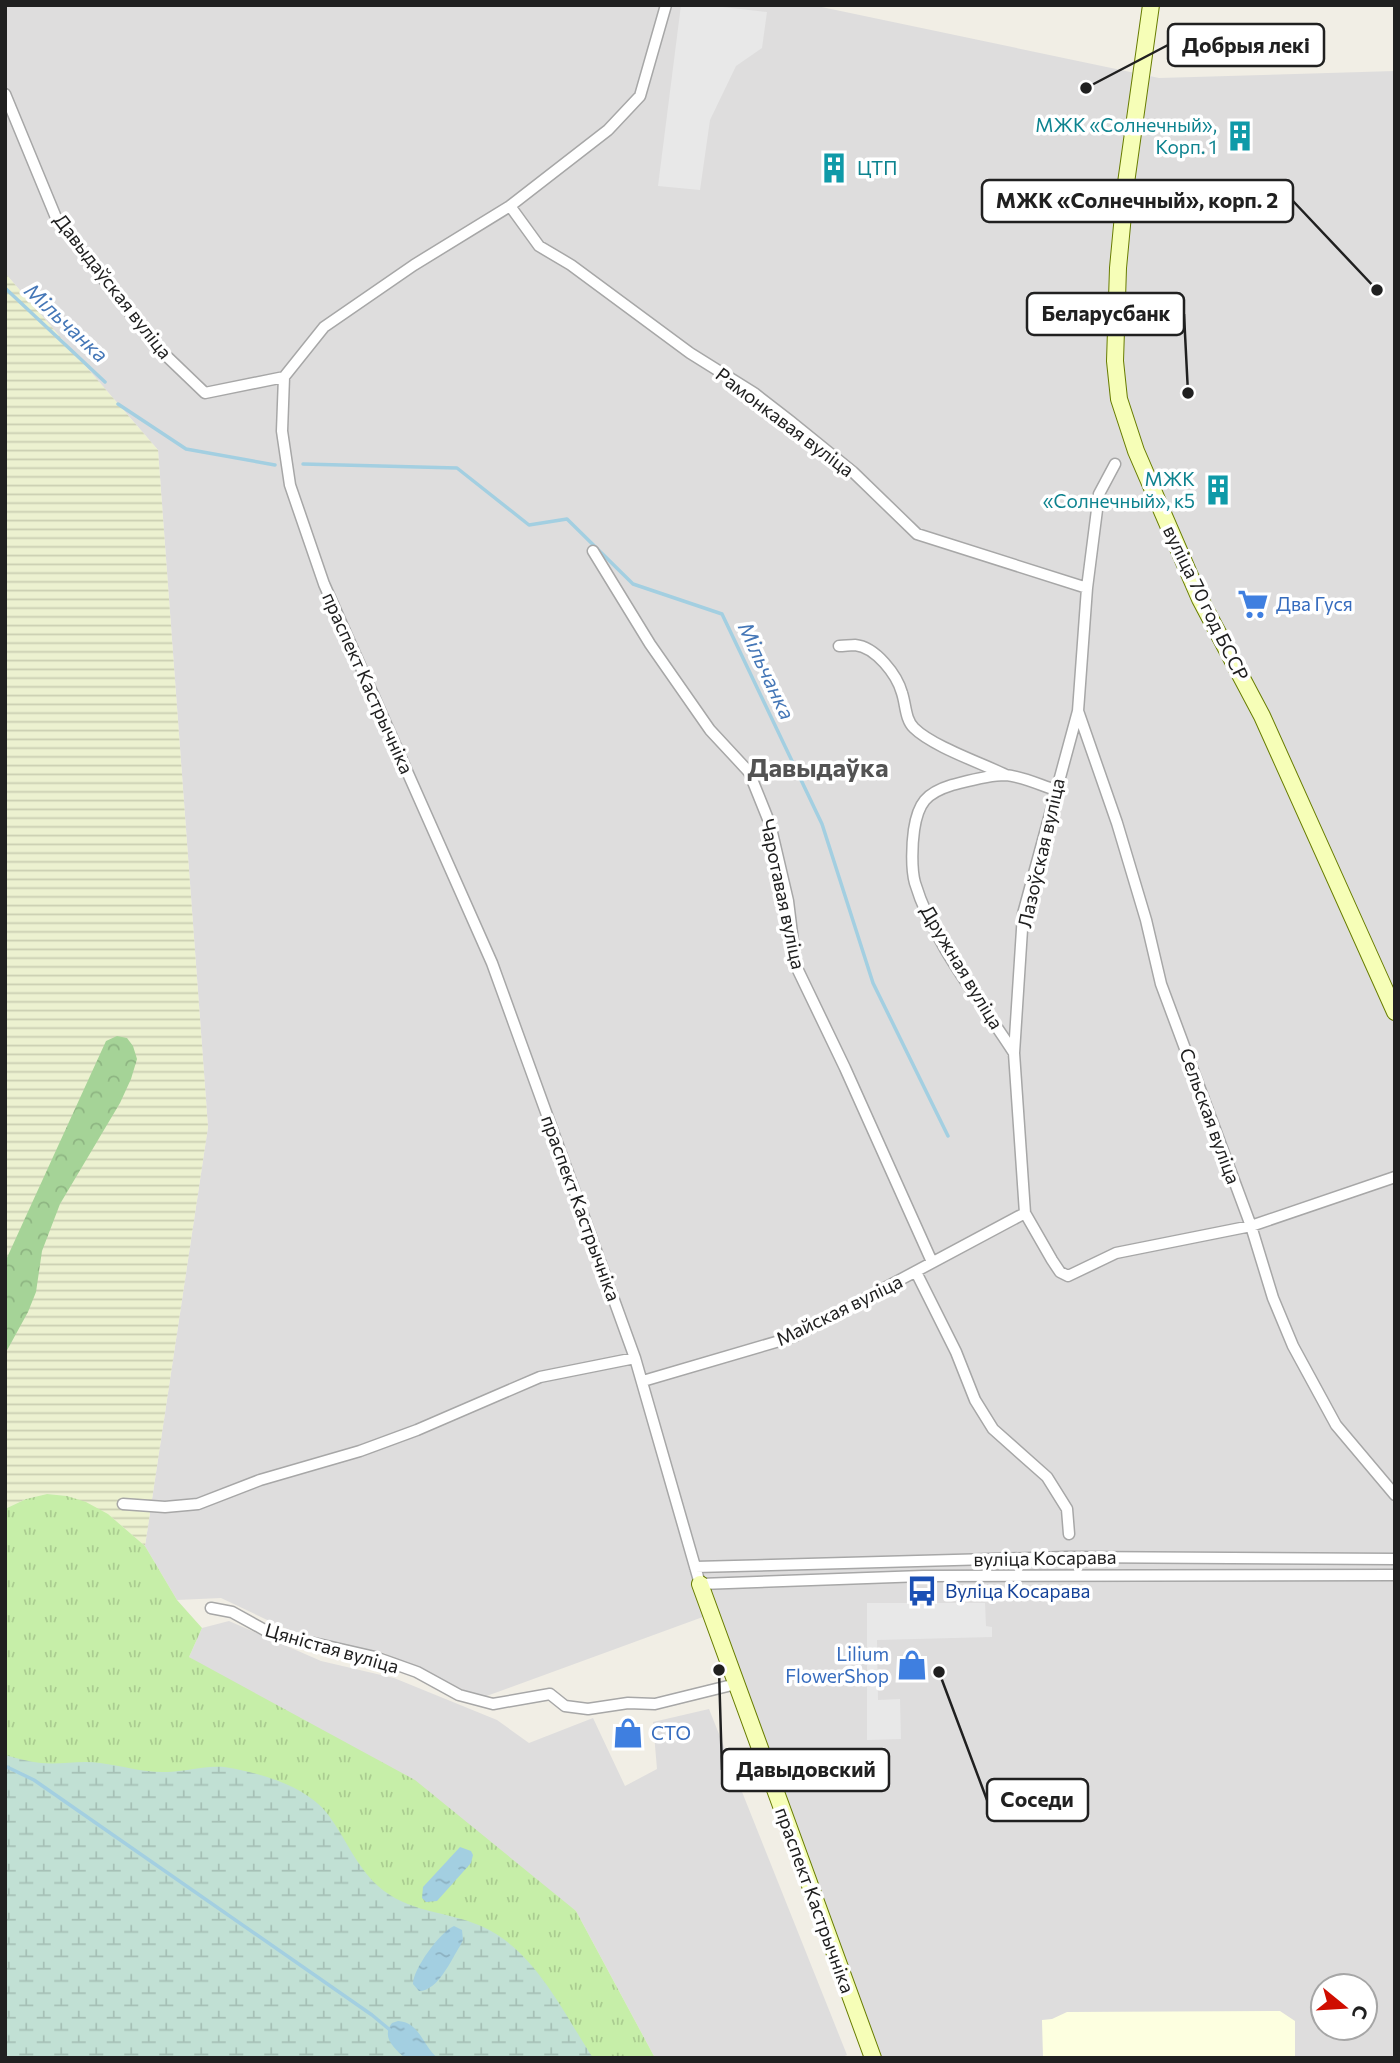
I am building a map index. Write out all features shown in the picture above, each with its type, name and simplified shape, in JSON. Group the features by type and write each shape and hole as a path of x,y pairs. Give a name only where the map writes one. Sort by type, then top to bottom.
{"street":[{"path":"284,377 324,327 414,265 510,206 608,130 640,96 666,5"},
{"name":"вуліца 70 год БССР","path":"1151,5 1126,183 1118,268 1115,361 1119,398 1136,451 1199,599 1262,716 1395,1012"},
{"name":"Давыдаўская вуліца","path":"5,94 57,220 156,346 205,393 284,377"},
{"name":"Рамонкавая вуліца","path":"510,206 539,246 570,265 690,353 754,393 853,472 917,534 1087,588"},
{"name":"праспект Кастрычніка","path":"284,377 282,431 290,485 324,584 492,963 635,1357 700,1584 873,2058"},
{"name":"Лазоўская вуліца","path":"1115,464 1098,494 1087,588 1078,711 1023,914 1014,1053 1025,1213 1060,1272 1068,1276 1116,1254 1251,1226"},
{"name":"Чаротавая вуліца","path":"593,551 650,644 710,730 749,772 771,824 788,901 796,966 932,1262"},
{"name":"Дружная вуліца","path":"839,646 857,645 872,652 884,664 902,691 908,721 915,730 1006,775 1056,790"},
{"name":"Сельская вуліца","path":"1078,711 1117,823 1146,920 1161,984 1251,1226 1273,1298 1293,1346 1336,1425 1395,1495"},
{"name":"Дружная вуліца","path":"1006,775 941,788 926,798 917,812 913,835 914,880 930,922 1014,1053"},
{"path":"1251,1226 1395,1177"},
{"name":"Майская вуліца","path":"643,1381 793,1337 1025,1213"},
{"path":"916,1272 956,1352 975,1400 993,1429 1046,1476 1067,1509 1069,1534"},
{"path":"123,1504 165,1507 198,1504 260,1480 360,1451 417,1430 540,1377 635,1357"},
{"name":"вуліца Косарава","path":"695,1567 1068,1557 1395,1559"},
{"name":"вуліца Косарава","path":"700,1584 936,1576 1395,1575"},
{"name":"Цяністая вуліца","path":"211,1608 232,1612 270,1633 375,1657 417,1672 459,1695 493,1704 550,1693 565,1706 587,1709 628,1703 655,1704 736,1684"}],"shaded area":[{"path":"5,5 812,5 1159,78 1395,71 1395,2058 873,2058 711,1614 481,1698 384,1653 299,1635 221,1598 177,1600 145,1546 208,1127 158,450 5,273"},
{"path":"681,5 767,12 762,48 736,66 710,120 700,190 658,186"},
{"path":"5,273 158,450 208,1127 145,1546 108,1514 67,1496 47,1494 26,1499 5,1509"},
{"path":"867,1603 985,1603 986,1626 992,1627 992,1637 877,1640 878,1700 900,1699 901,1739 867,1740"},
{"path":"229,1621 321,1661 394,1678 497,1720 529,1743 593,1718 625,1786 657,1769 653,1722 709,1709 847,2055 840,2058 655,2058 576,1911 189,1657 202,1628"},
{"path":"1280,2011 1295,2021 1295,2058 1043,2058 1042,2020 1067,2012"}],"green space":[{"path":"117,1036 127,1038 133,1046 137,1059 131,1079 120,1103 60,1204 42,1251 36,1292 5,1354 5,1262 106,1041"},
{"path":"47,1494 86,1502 108,1514 145,1546 177,1600 202,1628 189,1657 415,1780 576,1911 655,2058 5,2058 5,1509 26,1499"},
{"path":"5,1755 41,1763 93,1762 159,1772 226,1767 261,1775 297,1789 326,1812 363,1869 390,1895 415,1907 481,1926 500,1936 517,1950 546,1983 593,2058 5,2058"}],"water":[{"path":"460,1847 471,1851 471,1863 437,1901 426,1902 422,1898 423,1887"},
{"path":"454,1926 462,1930 463,1940 460,1946 438,1980 426,1990 419,1991 413,1984 417,1969 435,1943"},
{"path":"405,2022 416,2030 438,2058 405,2058 388,2038 389,2028 392,2023"}],"waterway":[{"name":"Мільчанка","path":"5,288 105,382"},
{"name":"Мільчанка","path":"118,404 186,449 275,465"},
{"name":"Мільчанка","path":"303,464 457,468 529,525 567,519 633,584 722,614 822,824 873,983 948,1136"},
{"path":"5,1766 34,1780 390,2030"}],"place":[{"name":"Добрыя лекі","path":"1086,88"},
{"name":"МЖК «Солнечный», Корп. 1","path":"1240,136"},
{"name":"ЦТП","path":"834,168"},
{"name":"МЖК «Солнечный», корп. 2","path":"1377,290"},
{"name":"Беларусбанк","path":"1188,393"},
{"name":"МЖК «Солнечный», к5","path":"1218,490"},
{"name":"Два Гуся","path":"1253,604"},
{"name":"Вуліца Косарава","path":"922,1591"},
{"name":"Lilium FlowerShop","path":"912,1665"},
{"name":"Давыдовский","path":"719,1670"},
{"name":"Соседи","path":"939,1672"},
{"name":"СТО","path":"628,1733"}],"district":[{"name":"Давыдаўка","path":"818,768"}]}
